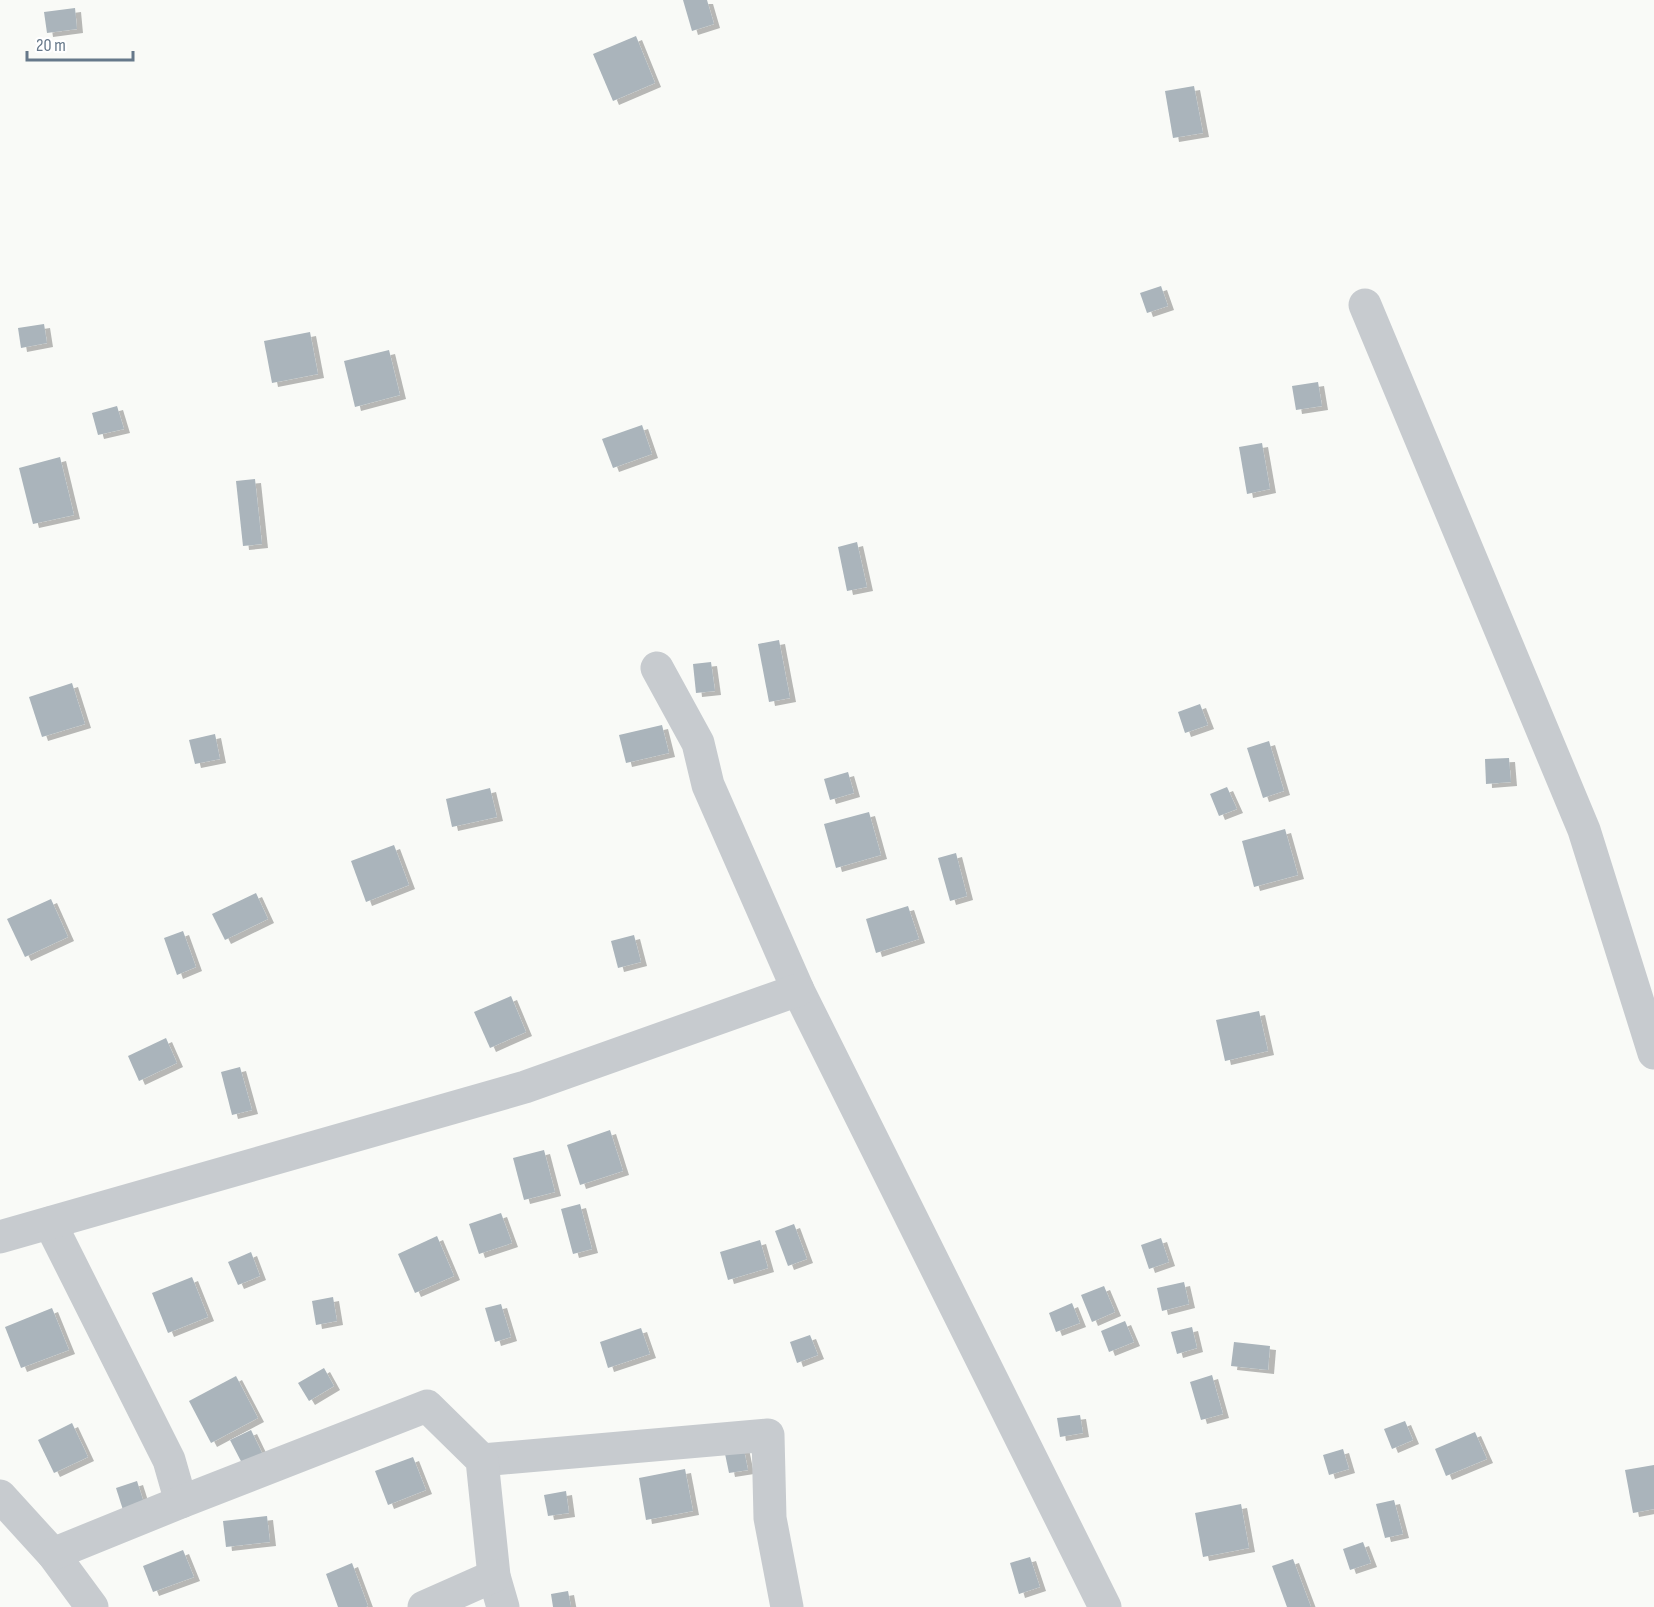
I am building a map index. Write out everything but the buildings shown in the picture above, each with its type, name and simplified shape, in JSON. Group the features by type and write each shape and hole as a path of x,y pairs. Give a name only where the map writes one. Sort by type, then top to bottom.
{"street":[{"path":"1365,305 1584,830 1654,1053"},
{"path":"657,668 698,743 708,785 798,990 1105,1607"},
{"path":"0,1237 525,1088 798,990"},
{"path":"50,1222 170,1460 181,1502"},
{"path":"53,1554 427,1406 482,1460 499,1592 424,1607"},
{"path":"482,1460 768,1435 770,1518 787,1607"},
{"path":"0,1496 53,1554 92,1607"}]}
